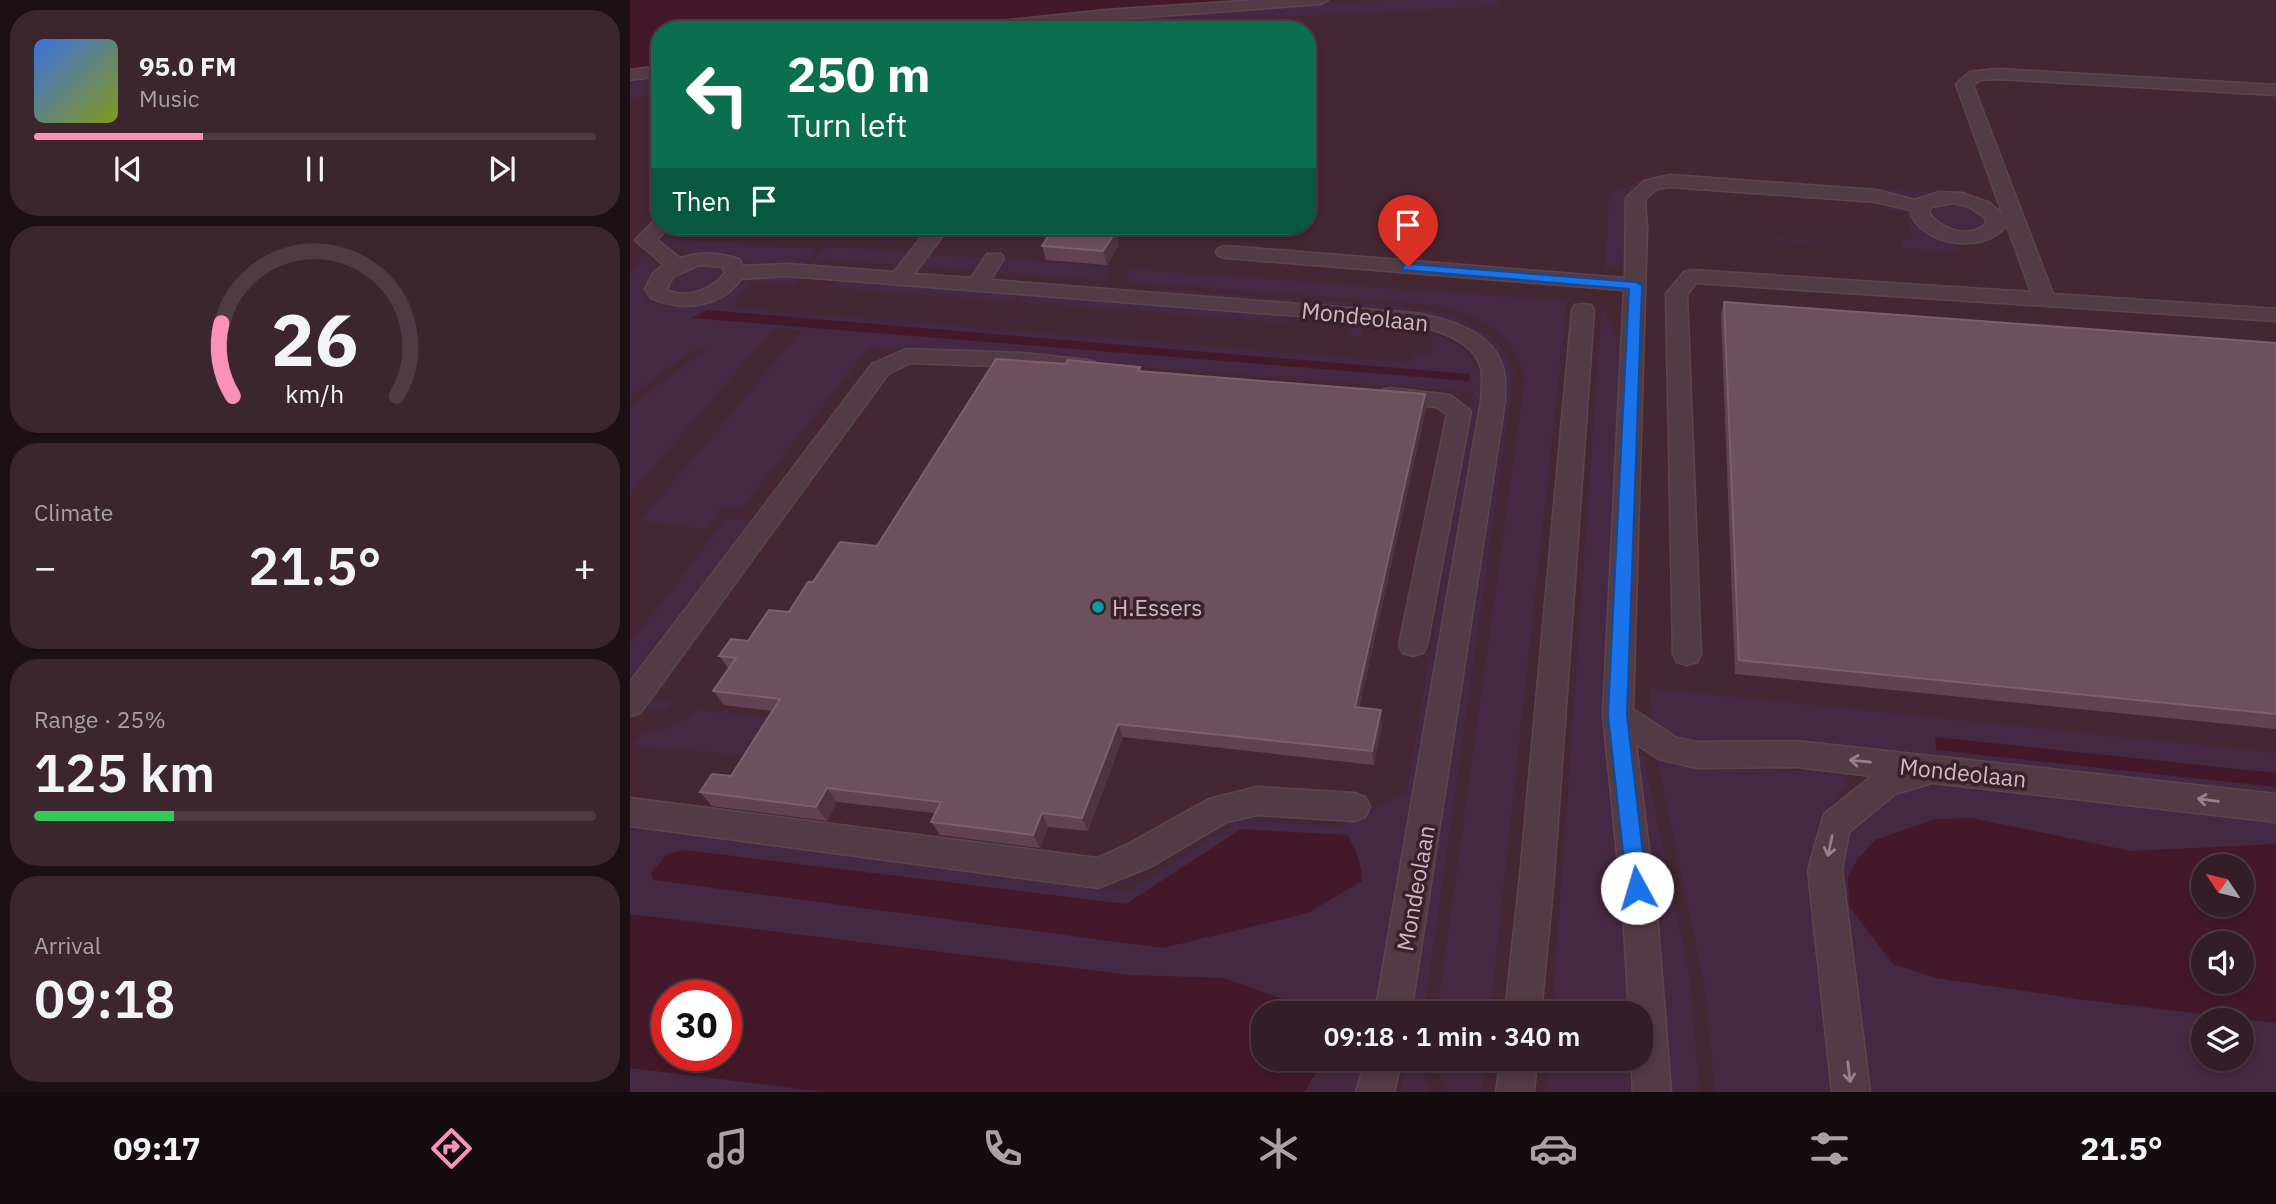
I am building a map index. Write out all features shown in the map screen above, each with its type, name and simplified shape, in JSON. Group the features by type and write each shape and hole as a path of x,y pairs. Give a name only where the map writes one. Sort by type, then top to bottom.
{"street":[{"path":"1049,21 1321,0"},
{"path":"630,75 651,72"},
{"path":"2044,298 1964,84 1976,75 1997,74 2276,90"},
{"path":"1646,1001 1640,913 1618,715 1636,219 1649,200 1663,193 1688,187 1722,186 1876,196 1920,207"},
{"path":"1948,197 1973,202 1992,212 1997,222 1990,232 1968,245 1934,228 1920,216 1920,207 1931,199 1948,197"},
{"path":"651,234 645,240 678,266"},
{"path":"899,279 933,235"},
{"path":"1226,252 1635,285"},
{"path":"719,258 732,263 736,273 726,285 706,295 683,300 664,298 658,294 657,283 678,266 699,259 719,258"},
{"path":"976,285 995,258"},
{"name":"Mondeolaan","path":"736,273 788,270 1429,321 1472,342 1492,365 1493,401 1396,1001"},
{"path":"1687,654 1676,294 1691,276 2276,315"},
{"path":"1524,1001 1583,310"},
{"path":"630,704 880,369 906,356 1022,360 1117,369"},
{"path":"1361,392 1442,400 1459,411 1413,645"},
{"name":"Mondeolaan","path":"1618,715 1670,750 1697,755 1796,754 2276,808"},
{"path":"1852,1092 1825,870 1835,824 1886,783 1937,768"},
{"path":"630,812 1098,873 1140,855 1220,809 1257,801 1354,807"},
{"path":"1376,1092 1382,1071"},
{"path":"1386,1071 1386,1092"},
{"path":"1516,1092 1518,1071"},
{"path":"1642,1092 1644,1071"},
{"path":"1650,1071 1652,1092"}],"shaded area":[{"path":"630,0 1256,0 994,21 651,21 651,68 630,71"},
{"path":"1383,0 1497,0 1499,6 1233,21 1088,21 1291,4"},
{"path":"651,74 651,96 630,99 630,78"},
{"path":"1657,176 1665,176 1664,179 1641,184 1631,193 1626,265 1618,264 1605,269 1609,193"},
{"path":"1752,181 1944,193 1915,198 1752,184"},
{"path":"1789,195 1848,197 1877,200 1891,204 1907,211 1925,227 1953,243 1960,252 1770,240 1902,247 1901,238 1913,239 1906,211 1889,210 1885,203"},
{"path":"1948,203 1975,209 1983,216 1983,226 1967,231 1940,223 1932,212 1938,205"},
{"path":"663,238 818,249 802,267 753,264 727,253 689,255 659,242"},
{"path":"827,246 908,252 898,265 826,259 808,267"},
{"path":"647,254 656,266 644,287 646,300 663,306 691,306 756,279 789,276 800,277 795,284 755,281 734,299 739,300 733,308 1410,363 1413,354 1430,355 1432,334 1364,329 1361,337 1349,337 1353,324 1361,324 1362,321 1400,325 1439,335 1455,343 1469,355 1478,371 1483,391 1381,1001 1251,1001 1251,1071 1365,1071 1361,1092 630,1092 630,827 1128,892 1242,819 1339,827 1407,792 1473,392 869,347 742,508 723,506 706,530 641,520 801,331 775,328 630,494 630,406 709,347 697,348 630,396 630,275 642,261 634,260"},
{"path":"928,254 989,258 979,271 924,266 921,263"},
{"path":"1002,258 1112,267 1105,280 992,272"},
{"path":"702,264 722,269 724,273 714,286 708,290 683,294 668,291 666,282 684,268"},
{"path":"1132,269 1567,301 1491,1001 1439,1001 1525,378 1520,362 1513,349 1492,328 1465,314 1435,305 1130,282 1126,278"},
{"path":"840,280 1018,294 1013,302 827,287"},
{"path":"1154,289 1290,299 1295,304 1151,293"},
{"path":"1023,294 1292,315 1289,323 1019,302"},
{"path":"1312,300 1398,306 1457,318 1482,330 1501,348 1514,372 1426,1001 1413,1001 1505,394 1506,371 1491,345 1471,330 1446,320 1386,310 1304,305"},
{"path":"1602,304 1614,333 1623,339 1606,711 1608,789 1624,901 1628,1001 1553,1001"},
{"path":"707,310 1470,374 1469,381 692,318"},
{"path":"726,518 754,521 630,687 630,644"},
{"path":"747,560 755,561 654,700 674,702 658,710 641,707"},
{"path":"1649,688 2276,753 2276,798 1773,742 1708,742 1682,738 1653,723"},
{"path":"697,710 782,719 759,757 633,745 642,733 671,726"},
{"path":"1935,737 2276,773 2276,787 1936,750"},
{"path":"1634,755 1644,756 1689,973 1700,1092 1663,1092"},
{"path":"1657,759 1677,763 1834,773 1844,777 1847,785 1819,819 1808,876 1831,1092 1715,1092 1705,988"},
{"path":"1934,786 2276,823 2276,1092 1866,1092 1839,867 1846,839 1862,815 1893,790"},
{"path":"1971,818 2131,851 2276,844 2276,1023 2254,1020 2254,1008 2191,1008 2191,1013 2078,999 1936,978 1893,964 1849,906 1848,876 1857,860 1875,840 1935,819"},
{"path":"1241,829 1347,835 1358,857 1362,881 1308,913 1163,948 653,880 651,873 667,854 685,850 1126,904"},
{"path":"630,914 1131,975 1224,978 1286,1001 1251,1001 1251,1071 1316,1071 1303,1092 824,1092 654,1071 742,1071 742,980 651,980 651,1071 630,1068"},
{"path":"1404,1071 1423,1071 1430,1092 1401,1092"},
{"path":"1438,1071 1484,1071 1482,1092 1446,1092"},
{"path":"1547,1071 1630,1071 1630,1092 1546,1092"}],"building":[{"path":"1049,235 1113,235 1103,251 1042,246"},
{"path":"1724,302 2276,343 2276,714 1739,660"},
{"name":"H.Essers","path":"996,359 1066,364 1068,360 1140,367 1138,371 1425,394 1355,707 1381,710 1372,751 1118,724 1082,818 1042,813 1033,835 931,822 941,802 827,788 816,807 700,792 712,774 731,776 780,699 713,691 736,658 719,656 731,639 748,641 769,610 789,612 808,582 813,582 840,542 877,546"}],"place":[{"name":"H.Essers","path":"1098,607"}],"route":[{"path":"1408,267 1635,285 1618,715 1637,888"}]}
